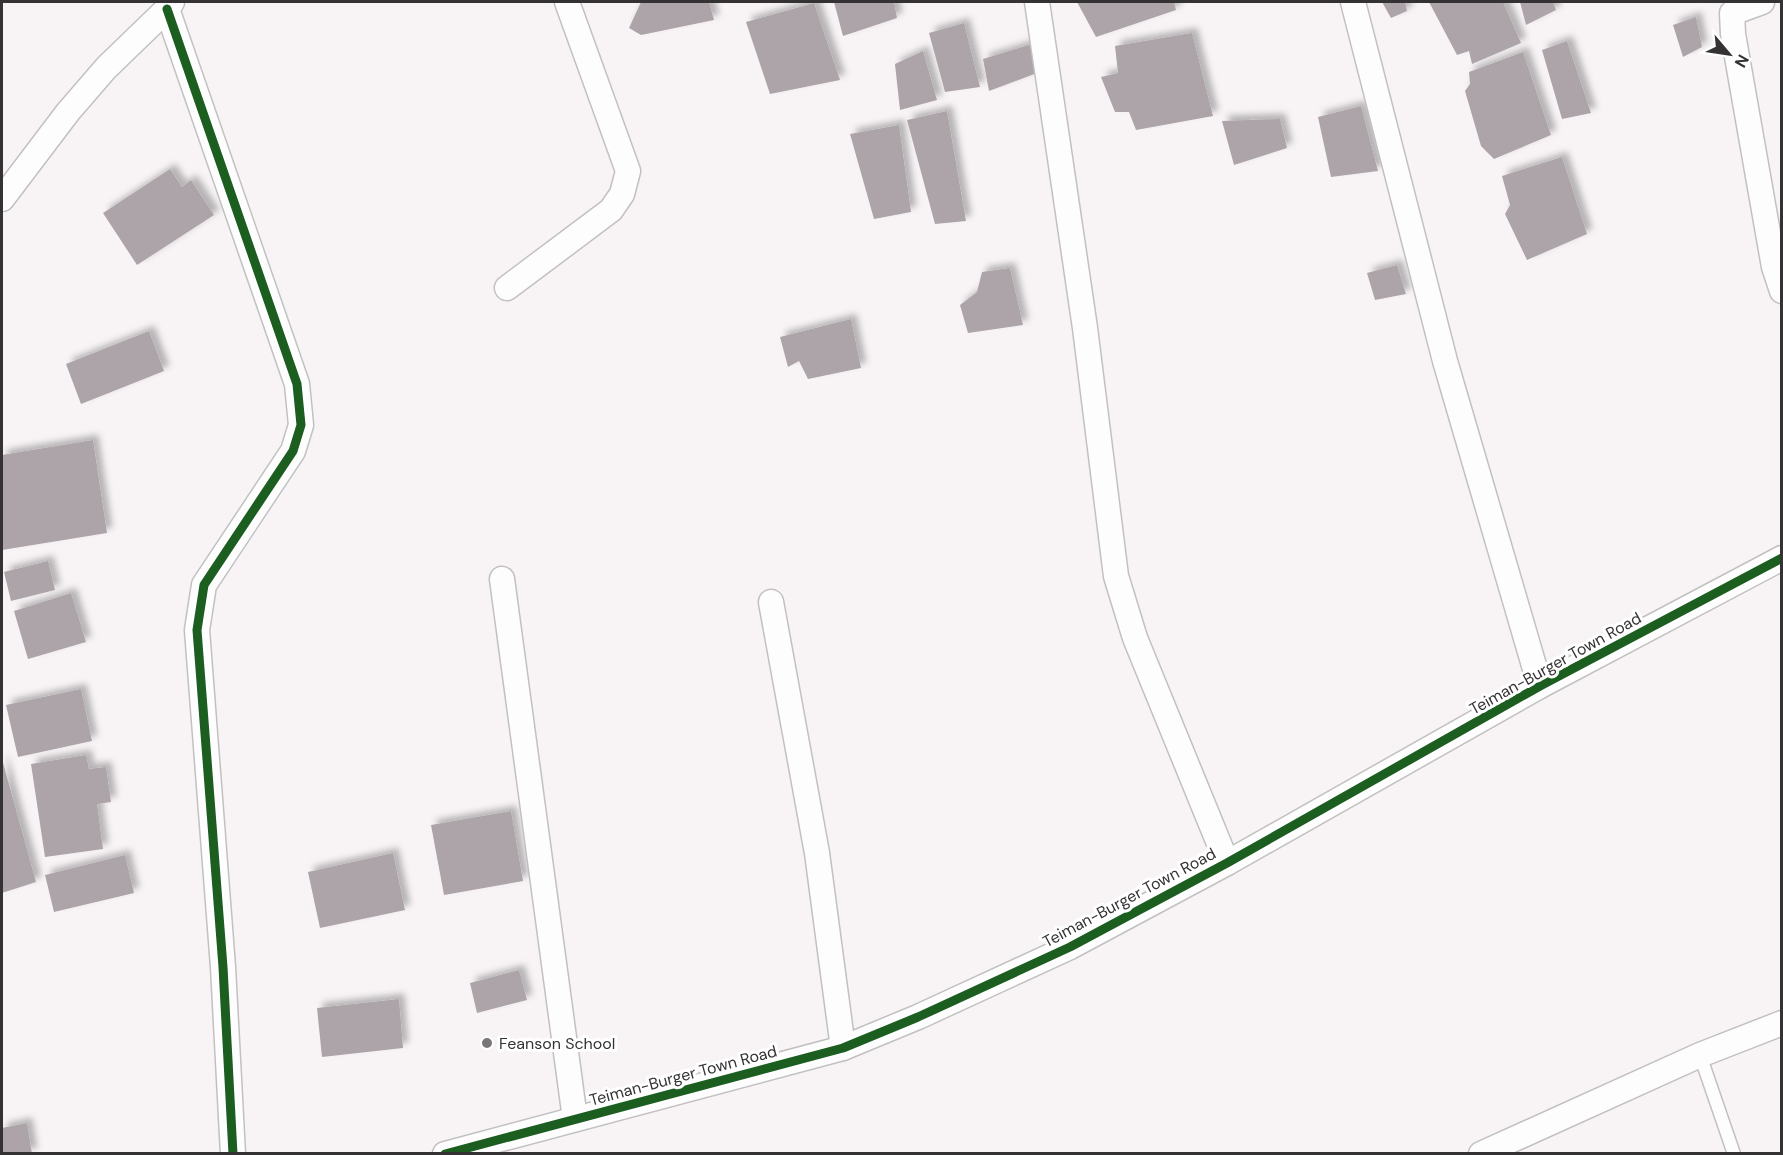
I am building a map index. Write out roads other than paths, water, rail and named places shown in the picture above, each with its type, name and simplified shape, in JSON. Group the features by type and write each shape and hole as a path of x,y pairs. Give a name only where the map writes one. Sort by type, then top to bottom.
{"street":[{"path":"507,288 612,210 622,194 628,171 567,2"},
{"path":"1037,2 1085,328 1116,576 1135,638 1227,863"},
{"path":"1353,2 1445,361 1540,686"},
{"path":"1762,2 1731,7 1733,34 1782,291"},
{"path":"2,199 68,112 106,68 169,5 297,384 301,425 292,451 204,585 197,630 223,967 233,1154"},
{"name":"Teiman-Burger Town Road","path":"445,1154 843,1048 918,1017 1070,946 1227,863 1540,686 1782,558"},
{"path":"502,579 575,1119"},
{"path":"771,602 817,853 843,1048"},
{"path":"1481,1154 1700,1055 1782,1023"}],"lane":[{"path":"1700,1055 1734,1154"}],"place":[{"name":"Feanson School","path":"487,1043"}]}
